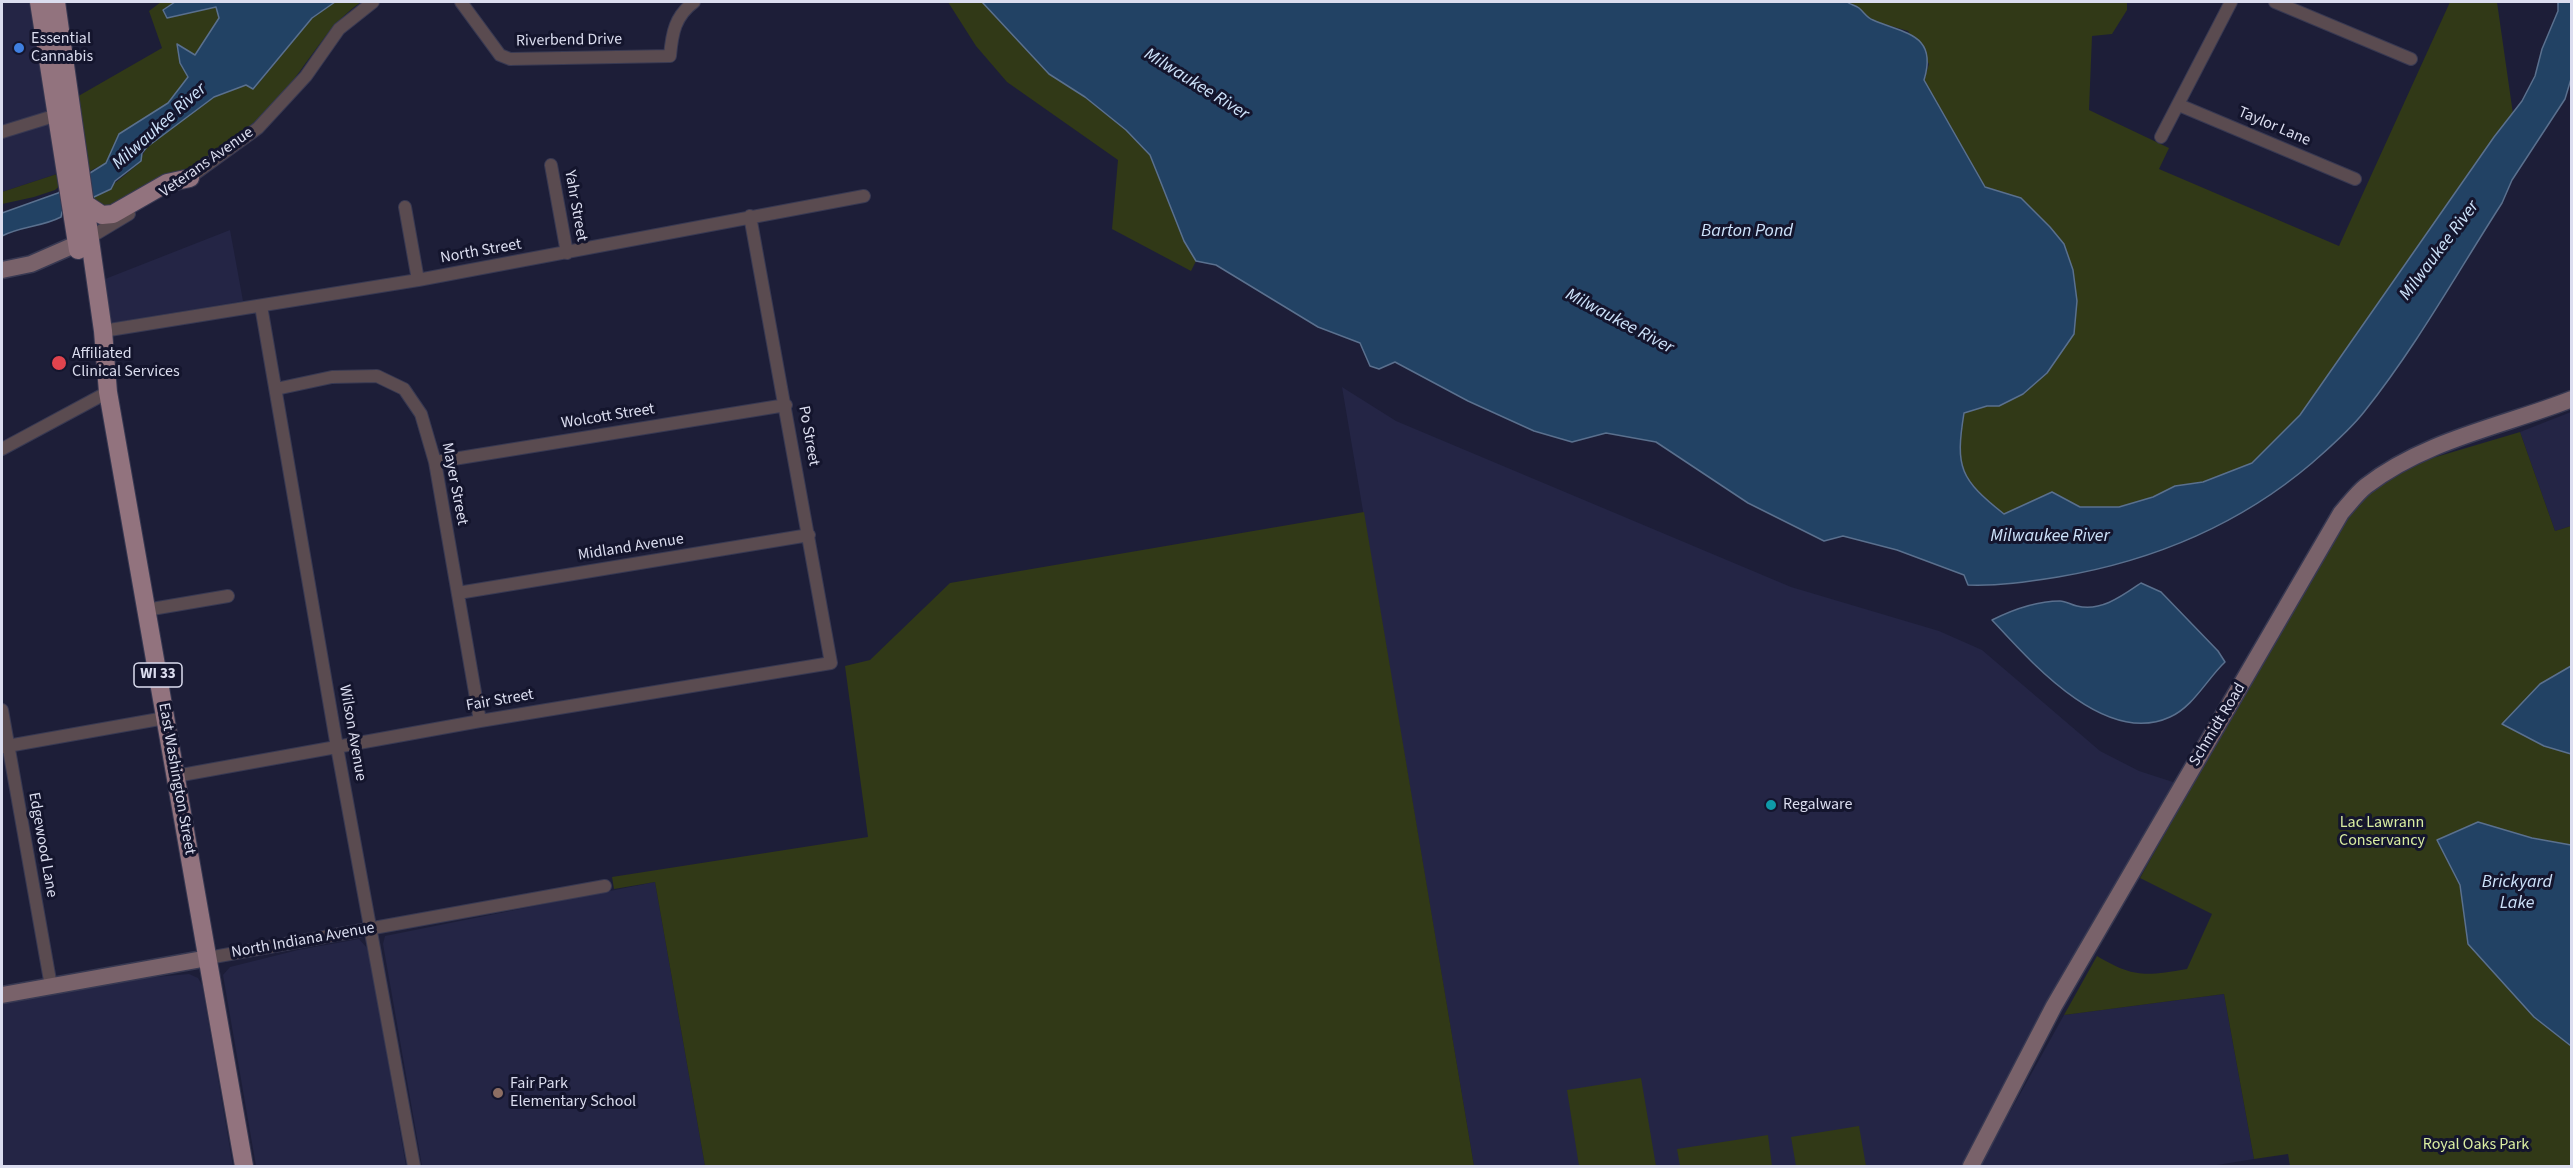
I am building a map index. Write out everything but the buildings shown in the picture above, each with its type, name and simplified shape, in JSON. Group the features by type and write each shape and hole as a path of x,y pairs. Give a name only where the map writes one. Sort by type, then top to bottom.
{"main road":[{"name":"WI 33","path":"39,2 57,115 69,146"},
{"name":"WI 33","path":"56,2 69,146 82,208"},
{"path":"82,208 102,214 113,214 167,183 190,178"},
{"name":"East Washington Street","path":"82,208 91,333 108,392"},
{"name":"East Washington Street","path":"83,241 103,331 108,392 244,1167"}],"street":[{"name":"Veterans Avenue","path":"2,270 31,264 83,241 190,178 258,128 306,76 339,29 373,2"},
{"name":"Riverbend Drive","path":"461,2 500,55 510,59 670,56 676,22 683,9 694,2"},
{"path":"2161,137 2180,105 2231,2"},
{"path":"2275,2 2411,59"},
{"name":"Taylor Lane","path":"2180,105 2355,179"},
{"path":"2,132 57,115"},
{"name":"Yahr Street","path":"551,165 567,253"},
{"name":"North Street","path":"103,331 418,280 864,196"},
{"path":"405,207 418,280"},
{"name":"Po Street","path":"750,216 831,663"},
{"name":"Wilson Avenue","path":"261,306 414,1167"},
{"name":"Mayer Street","path":"276,389 332,377 377,376 404,389 421,414 435,462 480,721"},
{"path":"2,449 108,392"},
{"name":"Schmidt Road","path":"1971,1167 2054,1006 2341,513 2365,486 2408,459 2571,399"},
{"name":"Wolcott Street","path":"435,462 786,405"},
{"name":"Midland Avenue","path":"458,593 809,535"},
{"path":"146,610 228,596"},
{"name":"Fair Street","path":"176,776 480,721 831,663"},
{"name":"Edgewood Lane","path":"2,710 5,747 51,986"},
{"path":"5,747 165,718"},
{"name":"North Indiana Avenue","path":"2,995 605,886"}],"shaded area":[{"path":"2,2 32,2 60,173 2,192"},
{"path":"230,230 243,301 109,323 100,281"},
{"path":"1342,387 1396,421 1791,587 1939,631 1982,650 2100,751 2139,771 2176,783 1966,1166 1474,1166"},
{"path":"2571,412 2571,526 2555,531 2520,432"},
{"path":"655,882 705,1166 422,1166 383,944 385,936"},
{"path":"359,939 367,948 371,963 406,1166 256,1166 223,975 230,967 298,950"},
{"path":"189,974 198,978 202,985 233,1166 2,1166 2,1003 144,978"},
{"path":"2224,994 2254,1159 2211,1166 1980,1166 2064,1015"}],"green space":[{"path":"161,2 175,2 163,10 167,18 216,7 219,18 195,55 178,44 180,63 188,77 168,103 119,134 106,163 86,173 75,98 162,48 149,11"},
{"path":"335,2 361,2 336,24 274,103 240,134 202,160 122,206 103,208 93,197 103,192 137,165 147,147 214,97 246,85 254,89 312,18"},
{"path":"948,2 982,2 1049,74 1085,97 1126,130 1150,155 1184,241 1196,261 1191,271 1112,229 1118,160 1007,82 976,46"},
{"path":"1847,2 2127,2 2127,10 2112,34 2092,36 2089,110 2169,148 2159,169 2339,246 2450,2 2497,2 2513,114 2300,415 2252,463 2203,482 2175,486 2153,497 2119,507 2080,507 2052,492 2004,514 1969,481 1964,471 1960,447 1964,413 1987,406 1999,406 2047,373 2057,355 2063,244 2021,198 1985,187 1924,80 1929,64 1908,31 1870,20 1858,7"},
{"path":"60,173 62,184 55,190 2,204 2,192"},
{"name":"Lac Lawrann Conservancy","path":"2520,432 2555,531 2571,526 2571,1166 2290,1166 2288,1154 2254,1159 2224,994 2064,1015 2097,956 2131,972 2150,974 2187,969 2212,914 2140,878 2315,566 2364,495 2409,465"},
{"path":"1364,512 1474,1166 705,1166 655,882 614,889 612,877 868,837 845,666 870,660 950,583"},
{"path":"1641,1078 1656,1166 1579,1166 1567,1090"},
{"path":"1859,1126 1866,1166 1796,1166 1791,1137"},
{"path":"1768,1135 1772,1166 1680,1166 1677,1149"}],"water":[{"name":"Milwaukee River","path":"175,2 335,2 312,18 253,89 246,85 214,97 147,147 142,153 141,161 115,181 111,189 62,212 61,217 2,236 2,213 58,193 106,163 119,134 168,103 188,77 180,63 177,44 195,55 219,18 216,7 167,18 163,10"},
{"name":"Barton Pond","path":"982,2 1847,2 1856,6 1871,19 1907,33 1922,44 1926,53 1927,65 1924,80 1985,187 2021,198 2064,244 2073,270 2077,301 2074,334 2047,373 2023,394 1999,406 1987,406 1964,413 1960,447 1964,471 1978,491 2004,514 2052,492 2080,507 2119,507 2153,497 2175,486 2203,482 2252,463 2300,415 2494,137 2522,101 2535,76 2542,49 2558,11 2558,2 2571,2 2571,79 2565,99 2512,180 2502,203 2401,362 2358,419 2312,463 2284,485 2224,523 2161,551 2058,577 1991,585 1968,585 1964,575 1897,550 1843,536 1824,541 1748,503 1656,442 1606,433 1572,442 1534,431 1468,401 1395,362 1379,369 1370,366 1360,343 1318,327 1216,265 1196,261 1184,241 1150,155 1126,130 1085,97 1049,74"},
{"path":"2141,583 2161,592 2218,651 2225,662 2186,707 2170,717 2145,723 2120,720 2095,711 2071,696 2048,677 1992,620 2034,604 2051,601 2062,601 2086,607 2103,605 2119,598"},
{"path":"2571,666 2571,754 2544,746 2502,724 2540,684"},
{"name":"Brickyard Lake","path":"2478,822 2532,838 2571,845 2571,1046 2534,1017 2468,944 2460,885 2437,840"}],"place":[{"name":"Essential Cannabis","path":"19,48"},
{"name":"Affiliated Clinical Services","path":"59,363"},
{"name":"Regalware","path":"1771,805"},
{"name":"Fair Park Elementary School","path":"498,1093"}],"park label":[{"name":"Royal Oaks Park","path":"2476,1145"}]}
